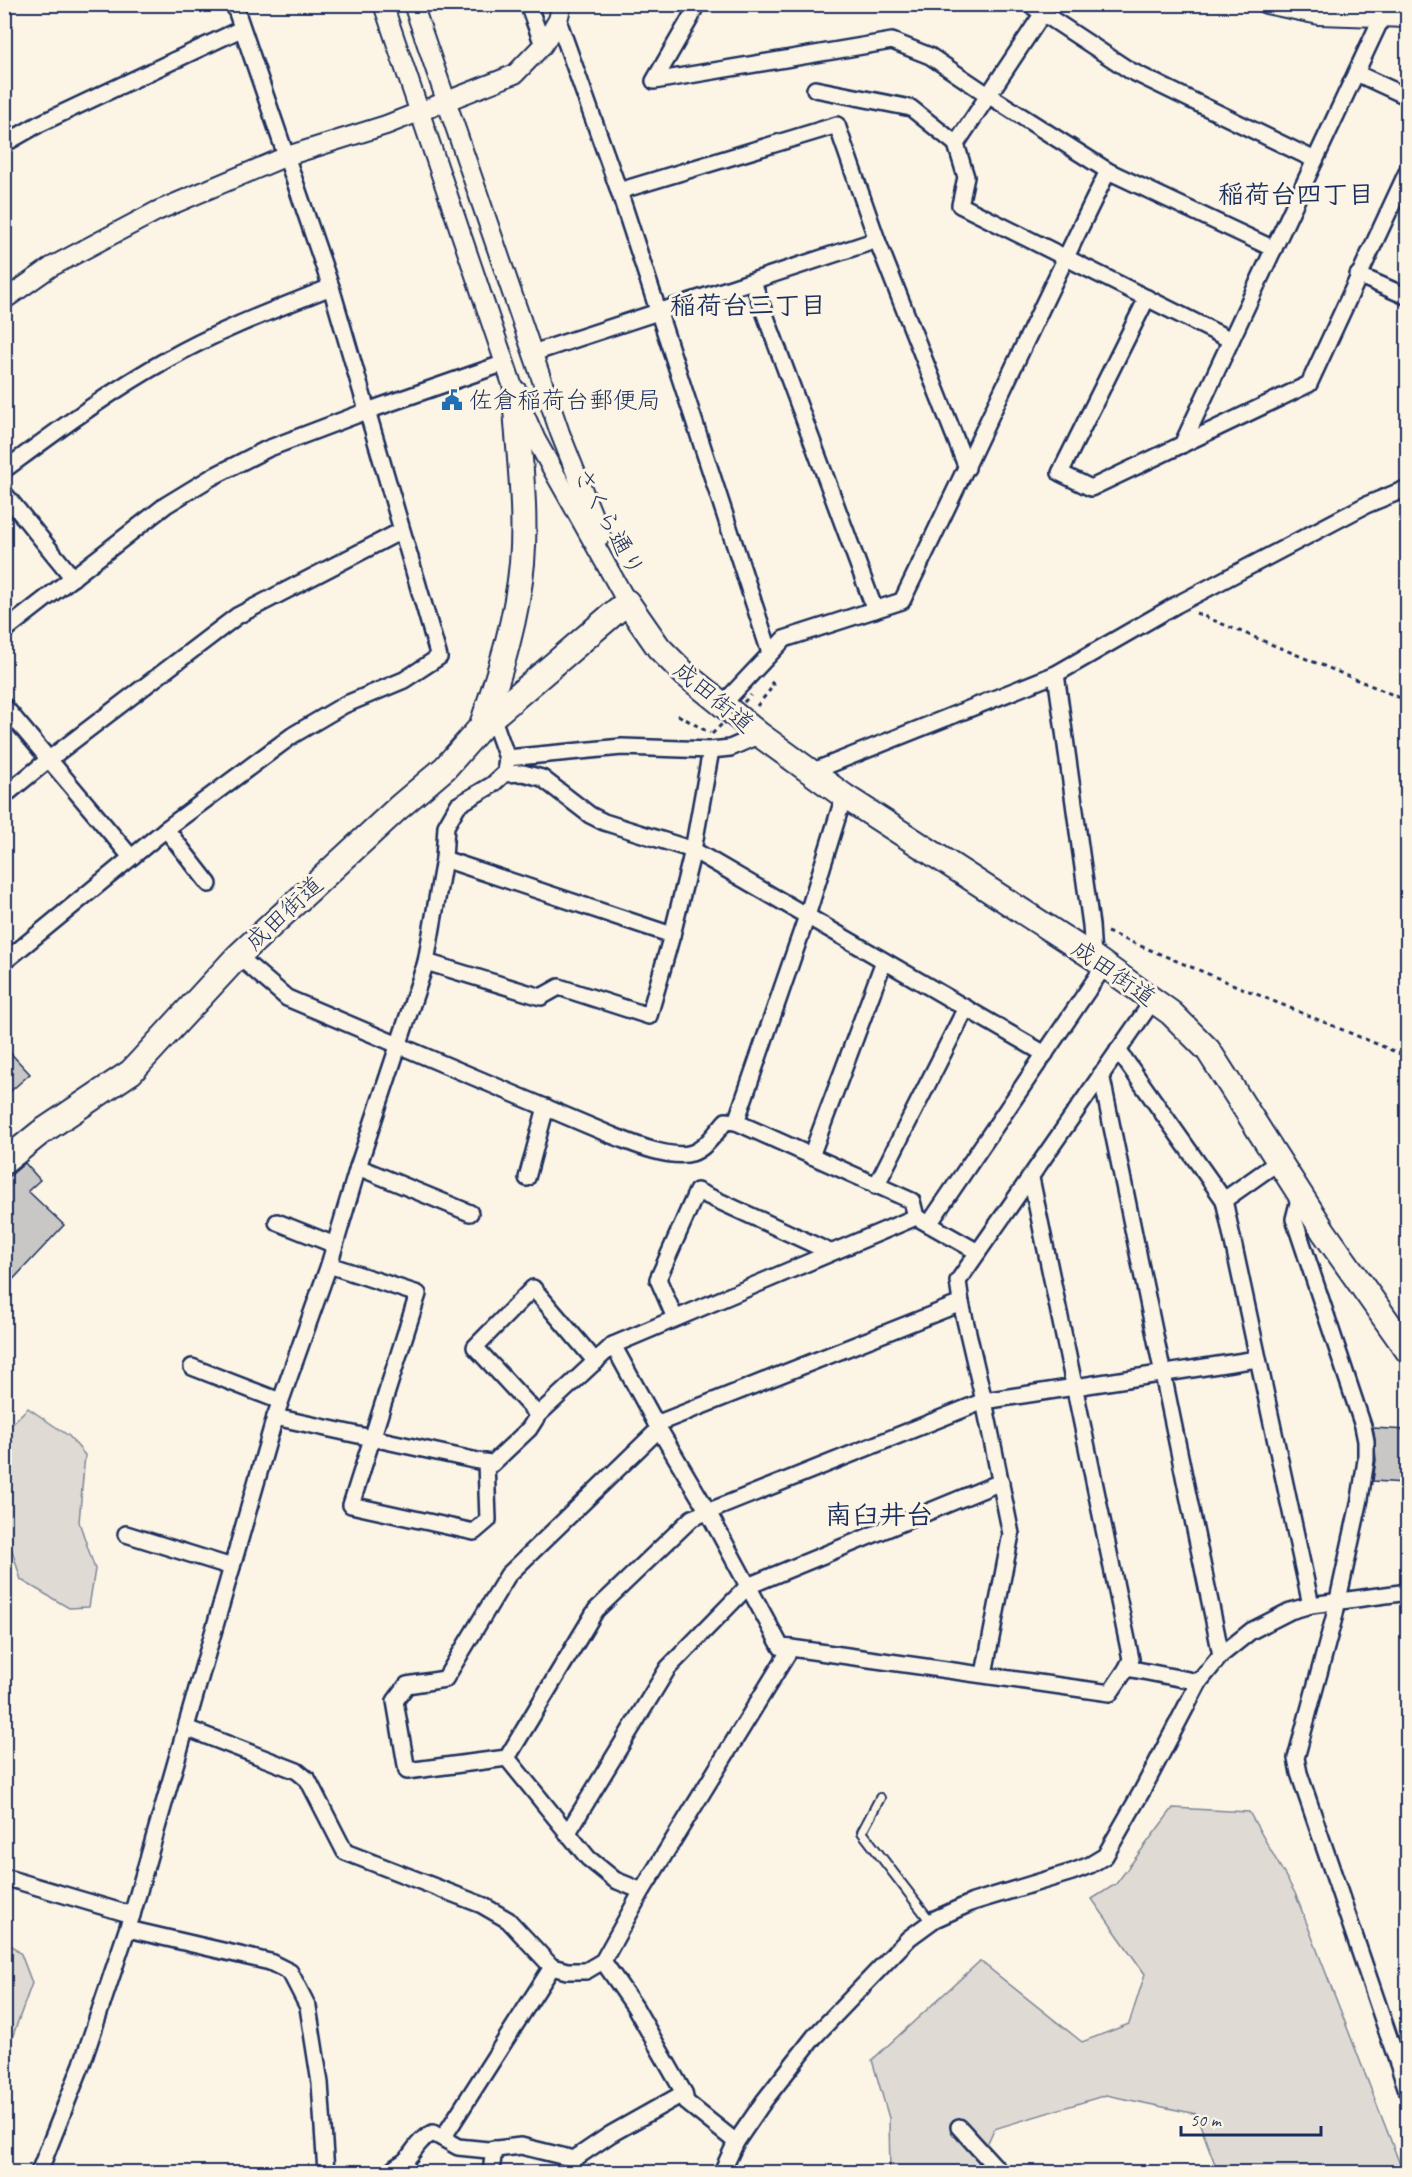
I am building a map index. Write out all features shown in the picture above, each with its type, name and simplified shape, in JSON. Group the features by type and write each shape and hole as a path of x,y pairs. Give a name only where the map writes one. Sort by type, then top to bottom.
{"highway":[{"path":"487,721 516,610 522,561 523,511 515,393"},
{"name":"成田街道","path":"4,1162 40,1133 131,1072 238,956 398,808 445,768 487,721 627,602 659,648 686,675 760,735 844,796 1099,961 1171,1013 1208,1050 1278,1162 1407,1351"}],"street":[{"path":"4,962 166,829 292,735 344,705 420,671 439,657 331,287 234,4"},
{"name":"さくら通り","path":"383,4 515,393 536,440 627,602"},
{"name":"さくら通り","path":"413,4 560,434 627,602"},
{"path":"528,4 543,45"},
{"path":"696,4 691,17 654,81 892,41 930,56 1108,171 1274,249"},
{"path":"1266,4 1319,15 1407,18"},
{"path":"956,144 1040,7 1129,70 1315,160"},
{"path":"4,300 51,267 157,211 287,156 386,125 515,74 543,45 560,12"},
{"path":"560,12 770,653"},
{"path":"1182,445 1382,17"},
{"path":"4,144 39,124 241,29"},
{"path":"1356,73 1407,97"},
{"path":"815,89 911,108 956,144 966,177 960,205 1232,340"},
{"path":"619,191 837,125 877,240 967,468"},
{"path":"1147,298 1060,473 1091,488 1309,384 1407,170"},
{"path":"722,705 784,639 902,601 1108,171"},
{"path":"532,353 877,240"},
{"path":"1358,275 1407,297"},
{"path":"753,282 875,610"},
{"path":"4,470 72,420 168,359 234,327 331,287"},
{"path":"4,630 166,506 212,477 267,449 505,363"},
{"path":"811,772 1056,674 1176,605 1366,506 1407,488"},
{"path":"4,493 73,578"},
{"path":"4,796 237,616 401,531"},
{"path":"275,1417 492,1464 529,1429 538,1415 613,1345 830,1252 923,1221 1045,1054 1099,961 1091,925 1056,674"},
{"path":"4,706 131,857"},
{"path":"39,2172 82,2064 130,1922 275,1417 329,1264 358,1167 426,962 444,859 446,826 458,806 492,785 504,774 507,758 487,721"},
{"path":"507,758 622,747 711,750 730,748 760,735"},
{"path":"426,962 542,997 559,987 649,1016 693,850 711,750"},
{"path":"504,774 523,773 542,778 590,815 604,822 693,850 1045,1054"},
{"path":"736,1122 807,916 844,796"},
{"path":"166,829 208,884"},
{"path":"444,859 672,935"},
{"path":"238,956 287,998 610,1135 658,1152 691,1153 705,1145 726,1121 736,1122 912,1202 923,1221 978,1252"},
{"path":"811,1156 884,961"},
{"path":"984,1674 1011,1534 958,1281 1154,999"},
{"path":"876,1186 966,1008"},
{"path":"1118,1050 1224,1200 1311,1605"},
{"path":"1101,1074 1221,1655"},
{"path":"527,1178 546,1107"},
{"path":"1224,1200 1278,1162"},
{"path":"358,1167 470,1213"},
{"path":"613,1345 708,1510 781,1647 1110,1693 1131,1659 1031,1178"},
{"path":"675,1318 658,1279 697,1191 830,1252"},
{"path":"1300,1195 1294,1219 1296,1227 1363,1426 1366,1441 1360,1500 1338,1603 1296,1758 1299,1773 1407,2093"},
{"path":"277,1222 335,1245"},
{"path":"329,1264 418,1294 351,1505 474,1532 488,1520 486,1462"},
{"path":"538,1415 476,1347 533,1288 596,1362"},
{"path":"507,1758 407,1771 395,1701 407,1685 445,1679 508,1575 658,1426 961,1303"},
{"path":"507,1758 596,1610 692,1518 984,1401 1257,1359"},
{"path":"192,1367 280,1401"},
{"path":"567,1834 668,1668 748,1586 1001,1482"},
{"path":"126,1534 232,1567"},
{"path":"722,2172 736,2142 764,2101 814,2037 909,1938 931,1922 973,1902 1072,1872 1105,1856 1199,1682 1221,1655 1251,1631 1290,1611 1311,1605 1407,1592"},
{"path":"186,1728 297,1771 308,1780 345,1852 482,1905 508,1920 552,1967 567,1971 586,1971 603,1961 642,1891 791,1648"},
{"path":"1127,1668 1199,1682"},
{"path":"507,1758 588,1858 615,1880 642,1891"},
{"path":"4,1877 130,1922 270,1962 290,1972 308,2007 321,2083 326,2172"},
{"path":"603,1961 635,2007 684,2093 686,2102 736,2142"},
{"path":"443,2138 552,1967"},
{"path":"392,2172 405,2161 418,2141 433,2133 458,2147 494,2149 521,2146 574,2159 611,2134 684,2093"},
{"path":"959,2127 1000,2172"},
{"path":"491,2172 494,2149"}],"lane":[{"path":"880,1798 862,1832 931,1922"}],"path":[{"path":"1176,605 1407,701"},
{"path":"757,706 774,685 766,677"},
{"path":"678,715 712,734 751,695"},
{"path":"1091,925 1407,1057"}],"shaded area":[{"path":"28,1408 69,1436 85,1455 79,1522 95,1569 89,1607 69,1608 21,1580 5,1527 5,1430"},
{"path":"1173,1808 1249,1812 1295,1893 1403,2172 1218,2172 1196,2114 1106,2095 994,2129 975,2172 890,2172 889,2118 872,2060 980,1961 1082,2042 1129,2024 1145,1974 1092,1899 1116,1884"},
{"path":"5,1939 21,1954 32,1983 5,2052"}],"building":[{"path":"4,1046 30,1074 4,1097"},
{"path":"25,1163 40,1180 28,1191 64,1225 4,1289 4,1181"},
{"path":"1373,1428 1407,1430 1405,1483 1373,1481 1376,1460"}],"place":[{"name":"佐倉稲荷台郵便局","path":"452,400"}],"district":[{"name":"稲荷台四丁目","path":"1296,194"},
{"name":"稲荷台三丁目","path":"748,305"},
{"name":"南臼井台","path":"879,1515"}]}
